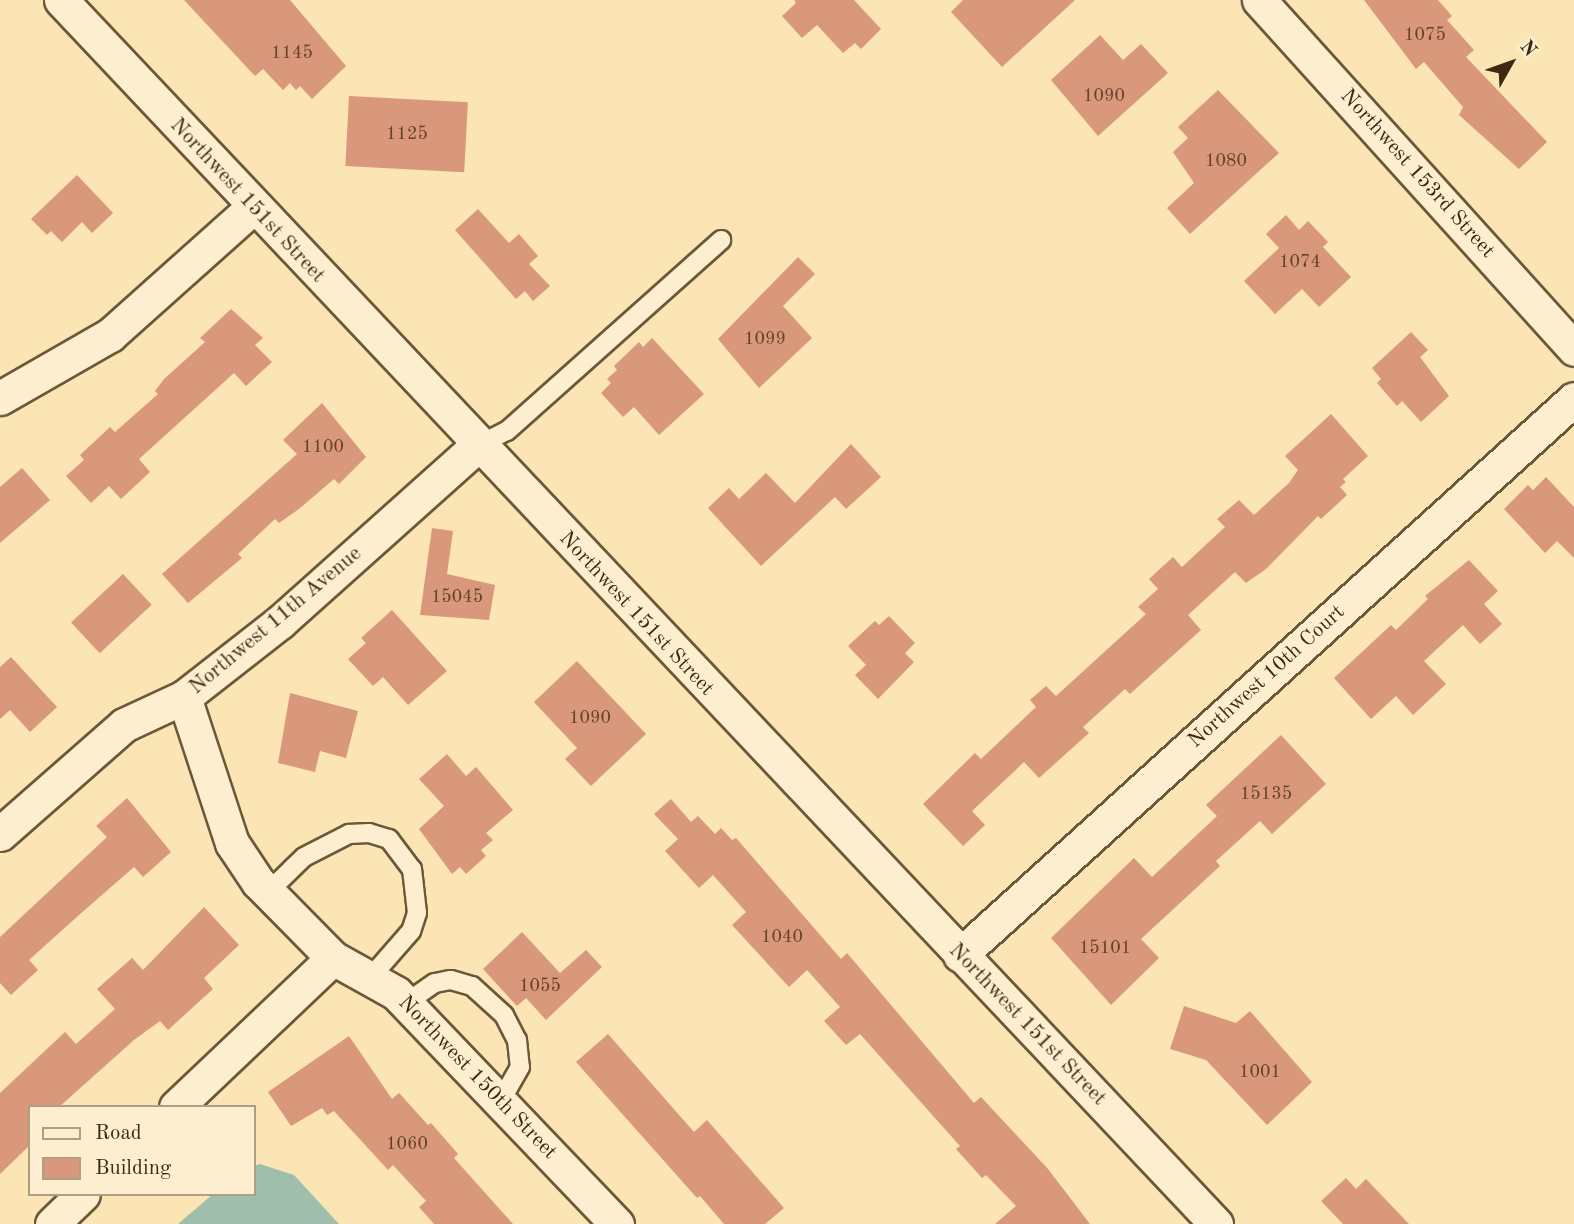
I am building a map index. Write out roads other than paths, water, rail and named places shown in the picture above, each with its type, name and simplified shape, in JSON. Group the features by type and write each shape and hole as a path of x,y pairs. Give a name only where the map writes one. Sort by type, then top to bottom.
{"street":[{"name":"Northwest 151st Street","path":"61,0 252,208 1216,1224"},
{"name":"Northwest 153rd Street","path":"1259,0 1574,349"},
{"path":"0,398 110,335 252,208"},
{"name":"Northwest 10th Court","path":"960,955 1574,399"},
{"name":"Northwest 11th Avenue","path":"4,824 124,725 184,698 280,622 477,446"},
{"name":"Northwest 150th Street","path":"184,698 232,843 268,891 333,958 370,978 406,1003 617,1224"},
{"path":"178,1105 333,958"},
{"path":"52,1224 81,1196"}],"lane":[{"path":"477,446 507,431 721,240"},
{"path":"268,891 304,857 349,834 369,833 389,839 412,869 416,913 411,931 370,978"},
{"path":"406,1003 435,983 451,981 472,986 504,1015 517,1040 520,1067 500,1102"}]}
